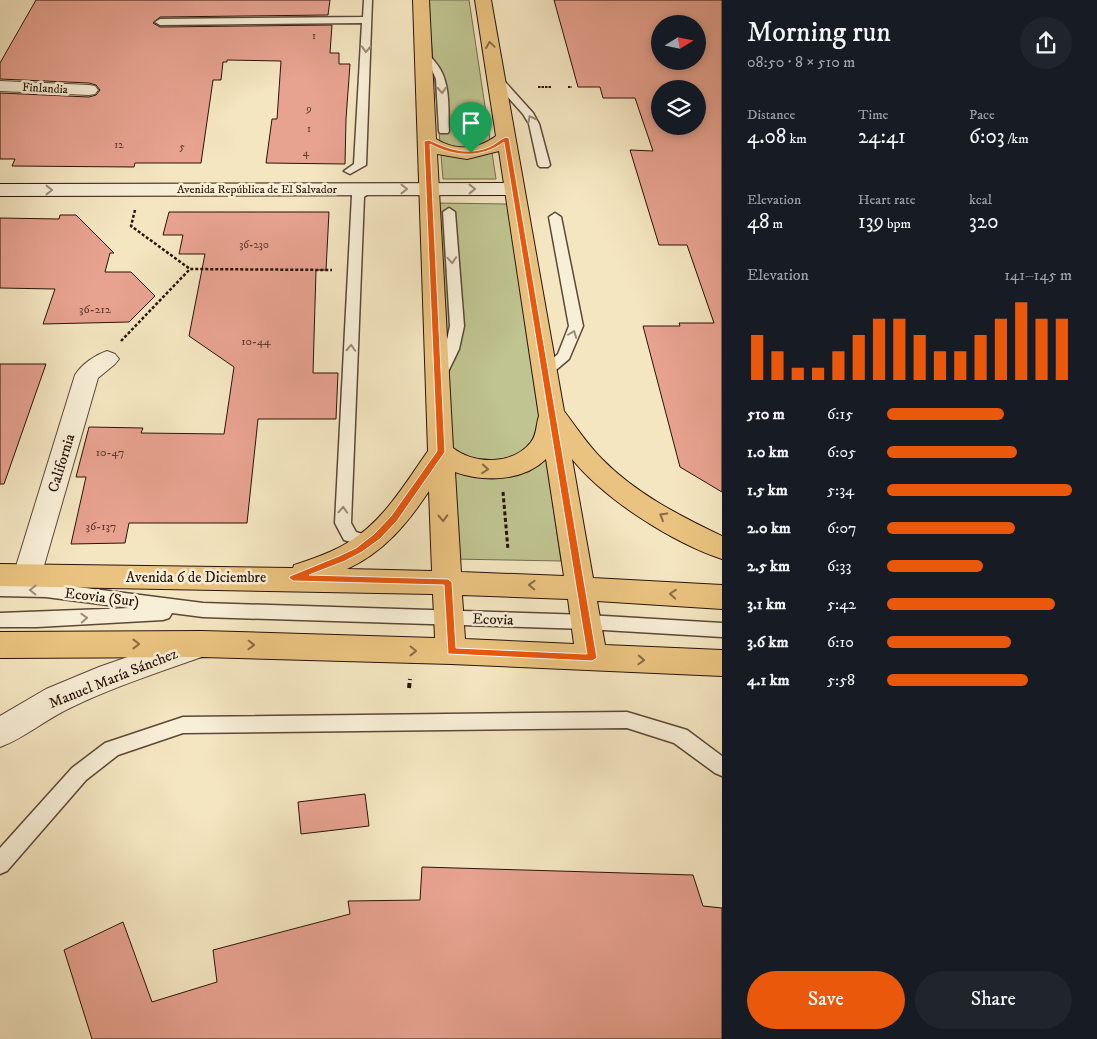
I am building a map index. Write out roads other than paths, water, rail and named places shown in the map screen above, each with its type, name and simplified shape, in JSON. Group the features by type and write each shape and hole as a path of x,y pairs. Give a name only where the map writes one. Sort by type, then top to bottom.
{"main road":[{"path":"500,0 484,7 592,658"},
{"path":"417,2 423,54 451,651"},
{"path":"427,141 439,148 464,153 483,152 506,138"},
{"path":"441,452 455,463 481,469 509,467 524,462 543,447 547,438 552,413"},
{"path":"552,413 593,466 611,481 639,503 722,548"},
{"path":"293,578 342,559 370,542 394,519 441,452"},
{"name":"Avenida 6 de Diciembre","path":"14,576 293,578 448,582 581,587 722,597"},
{"path":"0,645 202,644 451,651 722,663"}],"street":[{"name":"Finlandia","path":"0,86 89,90"},
{"name":"Avenida República de El Salvador","path":"341,171 372,180"},
{"name":"Avenida República de El Salvador","path":"402,171 429,180"},
{"name":"Avenida República de El Salvador","path":"0,190 372,180 429,180 514,189"},
{"name":"California","path":"14,576 87,375 114,350"},
{"name":"Manuel María Sánchez","path":"0,732 57,699 110,676 202,644"}],"lane":[{"path":"341,171 360,165 368,0"},
{"path":"160,22 367,20"},
{"path":"423,54 436,69 441,79 444,131"},
{"path":"494,76 528,113 534,124 544,165"},
{"path":"370,542 350,536 343,523 358,195 372,180"},
{"path":"438,378 452,348 457,326 449,212"},
{"path":"545,372 564,356 576,326 555,217"},
{"name":"Ecovia (Sur)","path":"0,590 46,590 203,610"},
{"path":"0,620 37,620 203,610"},
{"name":"Ecovia","path":"203,610 587,622 722,630"},
{"path":"0,864 79,774 105,754 112,749 183,725 627,720 680,736 722,767"}]}
